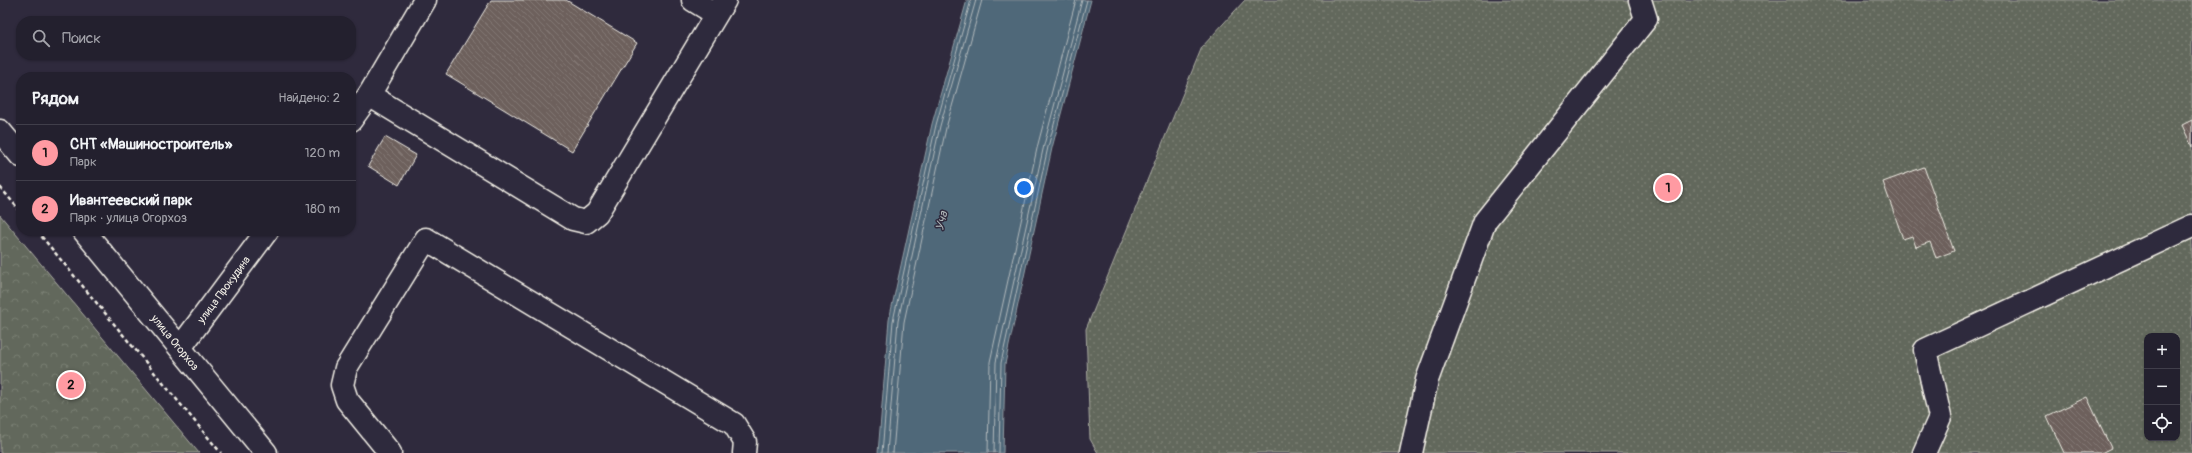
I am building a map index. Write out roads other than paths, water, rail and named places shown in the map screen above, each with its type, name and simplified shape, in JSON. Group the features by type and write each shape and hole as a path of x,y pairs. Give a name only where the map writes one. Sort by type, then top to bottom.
{"street":[{"path":"356,113 370,95 425,0"},
{"path":"370,95 573,219 586,222 597,213 721,7 693,0"},
{"path":"1411,453 1427,380 1485,221 1646,19 1640,0"},
{"path":"0,131 16,150"},
{"path":"1924,453 1940,417 1925,350 2192,226"},
{"name":"улица Огорхоз","path":"88,236 266,453"},
{"name":"улица Прокудина","path":"180,348 263,236"},
{"path":"390,453 346,400 342,385 346,368 426,239 734,424 745,442 744,453"}],"water":[{"name":"Уча","path":"967,0 1091,0 1052,148 1005,364 1003,453 878,453 889,320 932,124"}],"place":[{"name":"СНТ «Машиностроитель»","path":"1668,188"},
{"name":"Ивантеевский парк","path":"71,385"}]}
